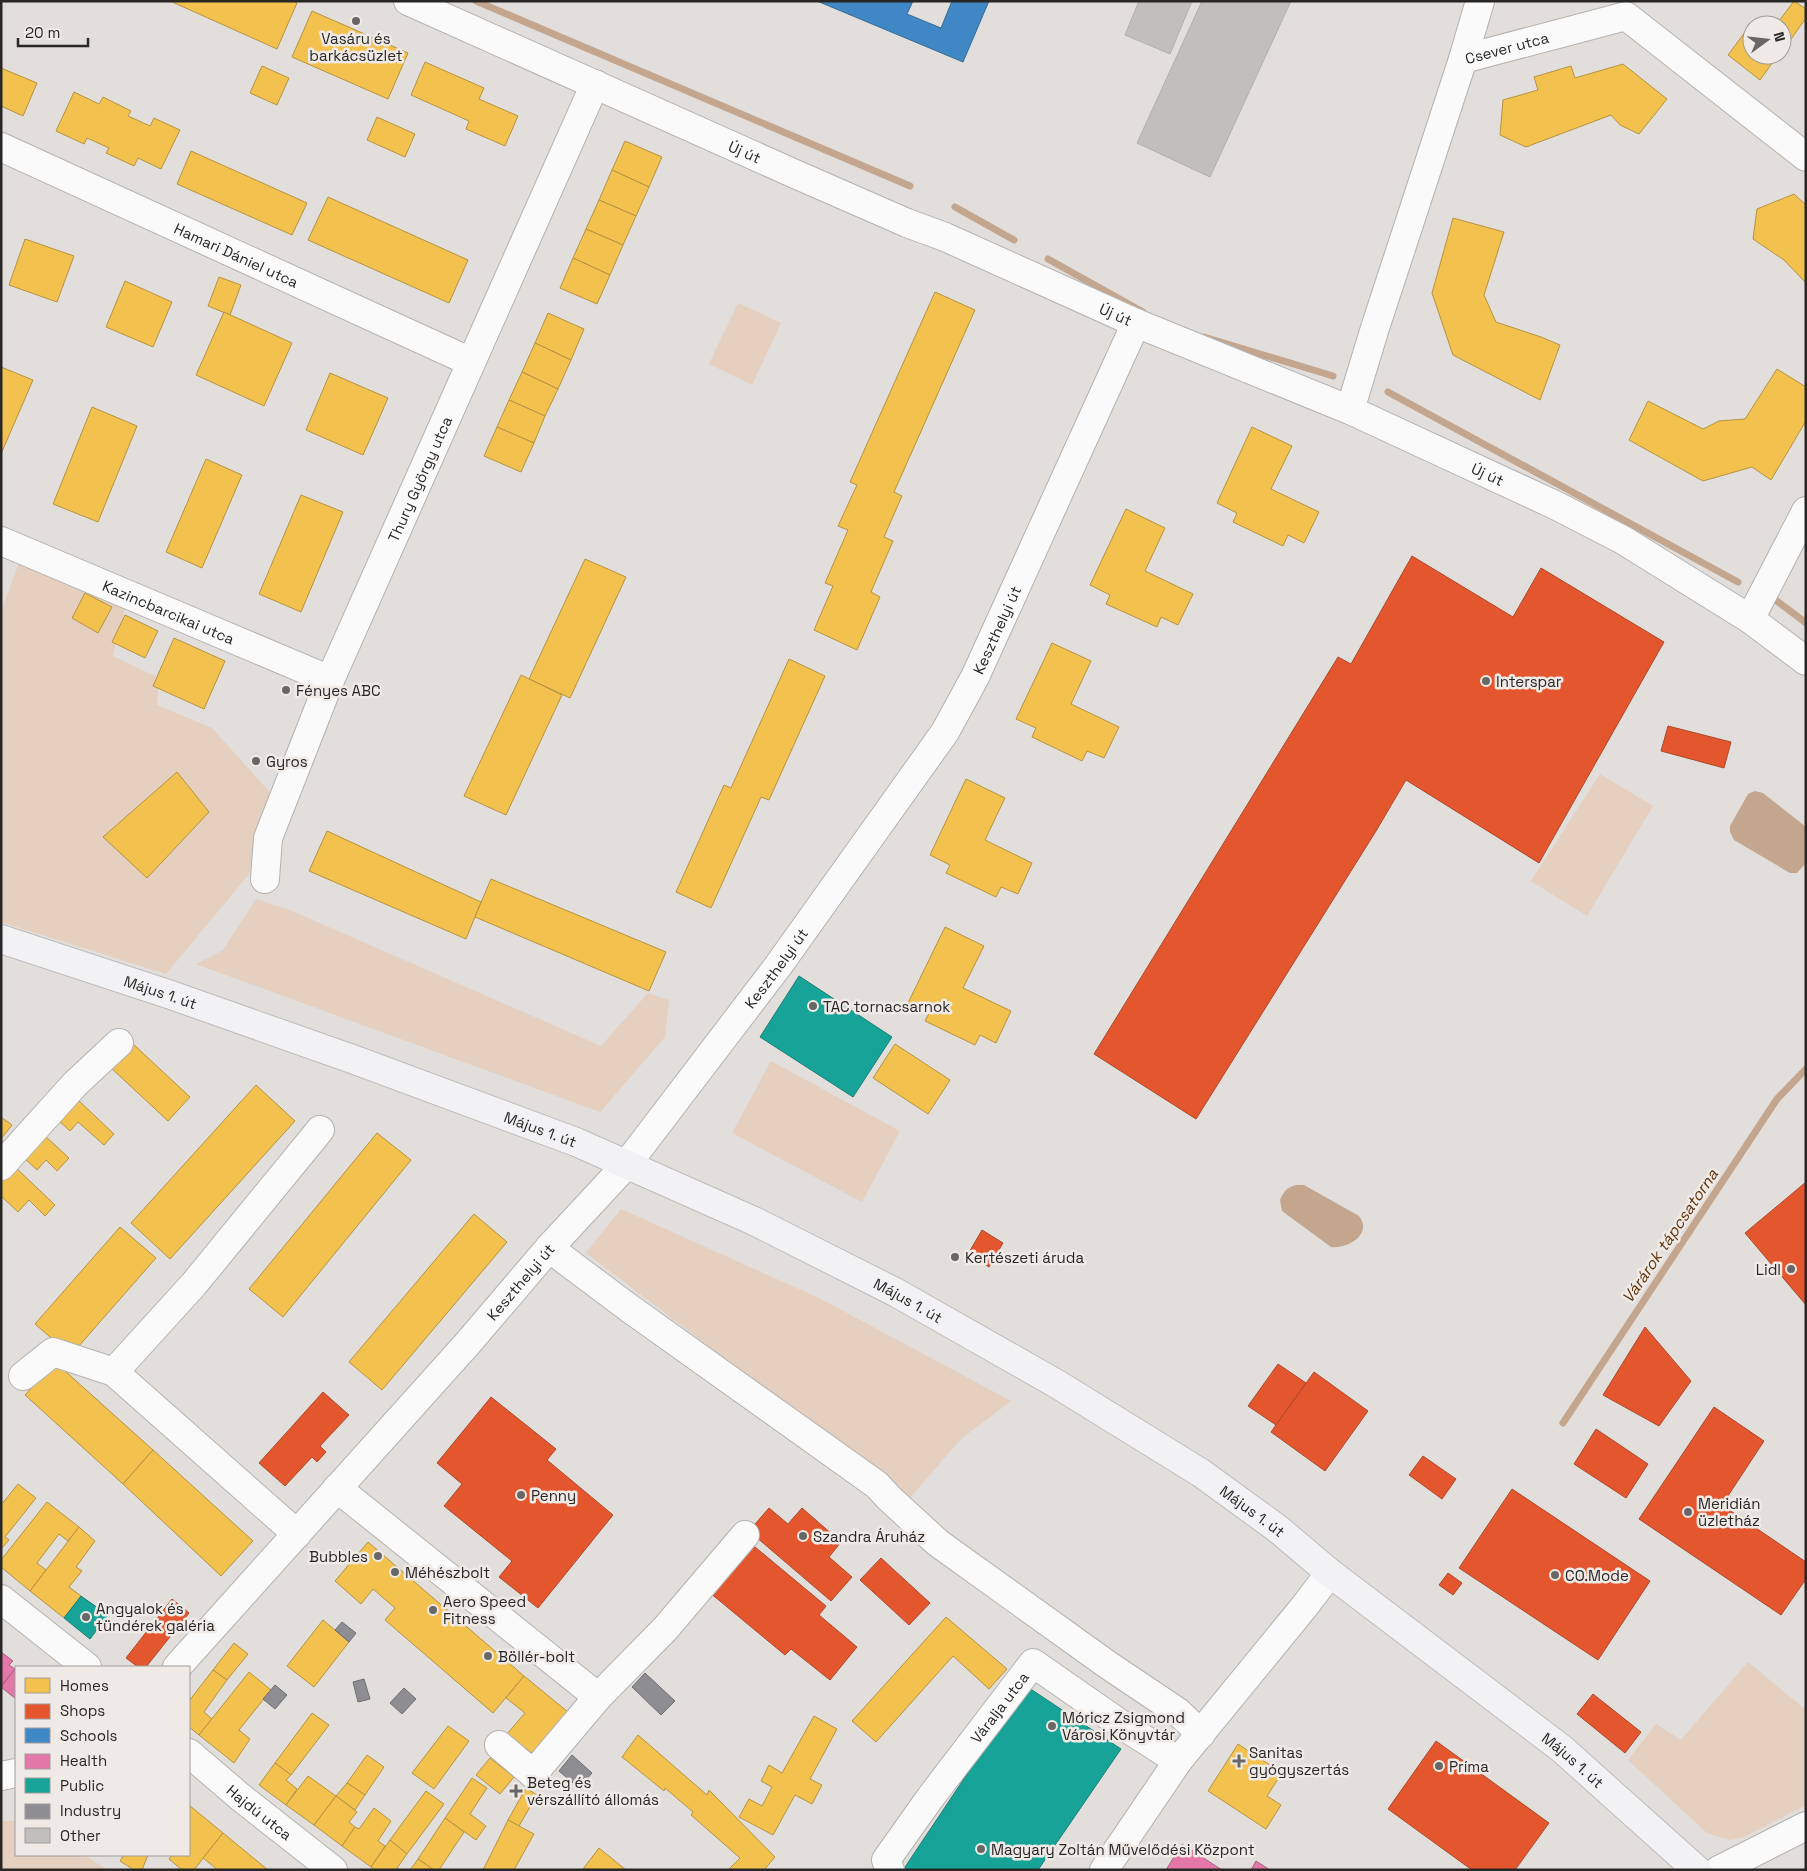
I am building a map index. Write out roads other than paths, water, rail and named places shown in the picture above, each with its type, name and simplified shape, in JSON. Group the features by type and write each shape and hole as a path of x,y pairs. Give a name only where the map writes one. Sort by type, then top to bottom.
{"main road":[{"name":"Május 1. út","path":"1,939 171,995 355,1060 576,1142 754,1221 895,1292 1057,1384 1201,1473 1278,1529 1330,1572 1562,1749 1698,1870"}],"street":[{"name":"Új út","path":"408,1 795,174 945,237 1136,323 1350,410 1555,505 1623,540 1750,619 1806,660"},
{"path":"1463,60 1480,1"},
{"name":"Csever utca","path":"1350,410 1374,328 1463,60 1626,16 1806,157"},
{"name":"Thury György utca","path":"265,879 268,838 330,680 595,84"},
{"name":"Hamari Dániel utca","path":"1,147 471,362"},
{"name":"Keszthelyi út","path":"178,1666 627,1164 783,959 945,732 975,677 1136,323"},
{"path":"1750,619 1806,510"},
{"name":"Kazincbarcikai utca","path":"4,549 330,680"},
{"path":"1,1166 76,1084 119,1043"},
{"path":"114,1372 194,1284 320,1130"},
{"path":"550,1248 629,1308 877,1485 938,1543 1108,1665 1178,1712 1201,1734"},
{"path":"22,1376 54,1352 114,1372 297,1534"},
{"path":"337,1488 598,1697"},
{"path":"499,1745 533,1774 598,1697 666,1628 745,1534"},
{"path":"1104,1870 1178,1761 1330,1572"},
{"path":"1,1599 86,1666"},
{"name":"Váralja utca","path":"890,1870 886,1860 930,1798 1033,1663 1122,1725 1178,1761"},
{"name":"Hajdú utca","path":"190,1755 239,1796 334,1870"},
{"path":"1,1776 15,1773"},
{"path":"1719,1870 1806,1826"}],"waterway":[{"path":"476,1 910,186"},
{"path":"955,207 1014,240"},
{"path":"1048,259 1143,312"},
{"path":"1204,337 1333,376"},
{"path":"1388,392 1738,582"},
{"path":"1777,601 1806,623"},
{"name":"Várárok tápcsatorna","path":"1563,1423 1777,1099 1806,1069"}],"place":[{"name":"Vasáru és barkácsüzlet","path":"356,21"},
{"name":"Interspar","path":"1486,681"},
{"name":"Fényes ABC","path":"286,690"},
{"name":"Gyros","path":"256,761"},
{"name":"TAC tornacsarnok","path":"813,1006"},
{"name":"Kertészeti áruda","path":"955,1257"},
{"name":"Lidl","path":"1791,1269"},
{"name":"Penny","path":"521,1495"},
{"name":"Meridián üzletház","path":"1688,1512"},
{"name":"Szandra Áruház","path":"803,1536"},
{"name":"Bubbles","path":"378,1556"},
{"name":"Méhészbolt","path":"395,1572"},
{"name":"CO.Mode","path":"1555,1575"},
{"name":"Aero Speed Fitness","path":"433,1610"},
{"name":"Angyalok és tündérek galéria","path":"86,1617"},
{"name":"Böllér-bolt","path":"488,1656"},
{"name":"Móricz Zsigmond Városi Könyvtár","path":"1052,1726"},
{"name":"Sanitas gyógyszertás","path":"1239,1761"},
{"name":"Príma","path":"1439,1766"},
{"name":"Beteg és vérszállító állomás","path":"516,1791"},
{"name":"Magyary Zoltán Művelődési Központ","path":"981,1849"}]}
